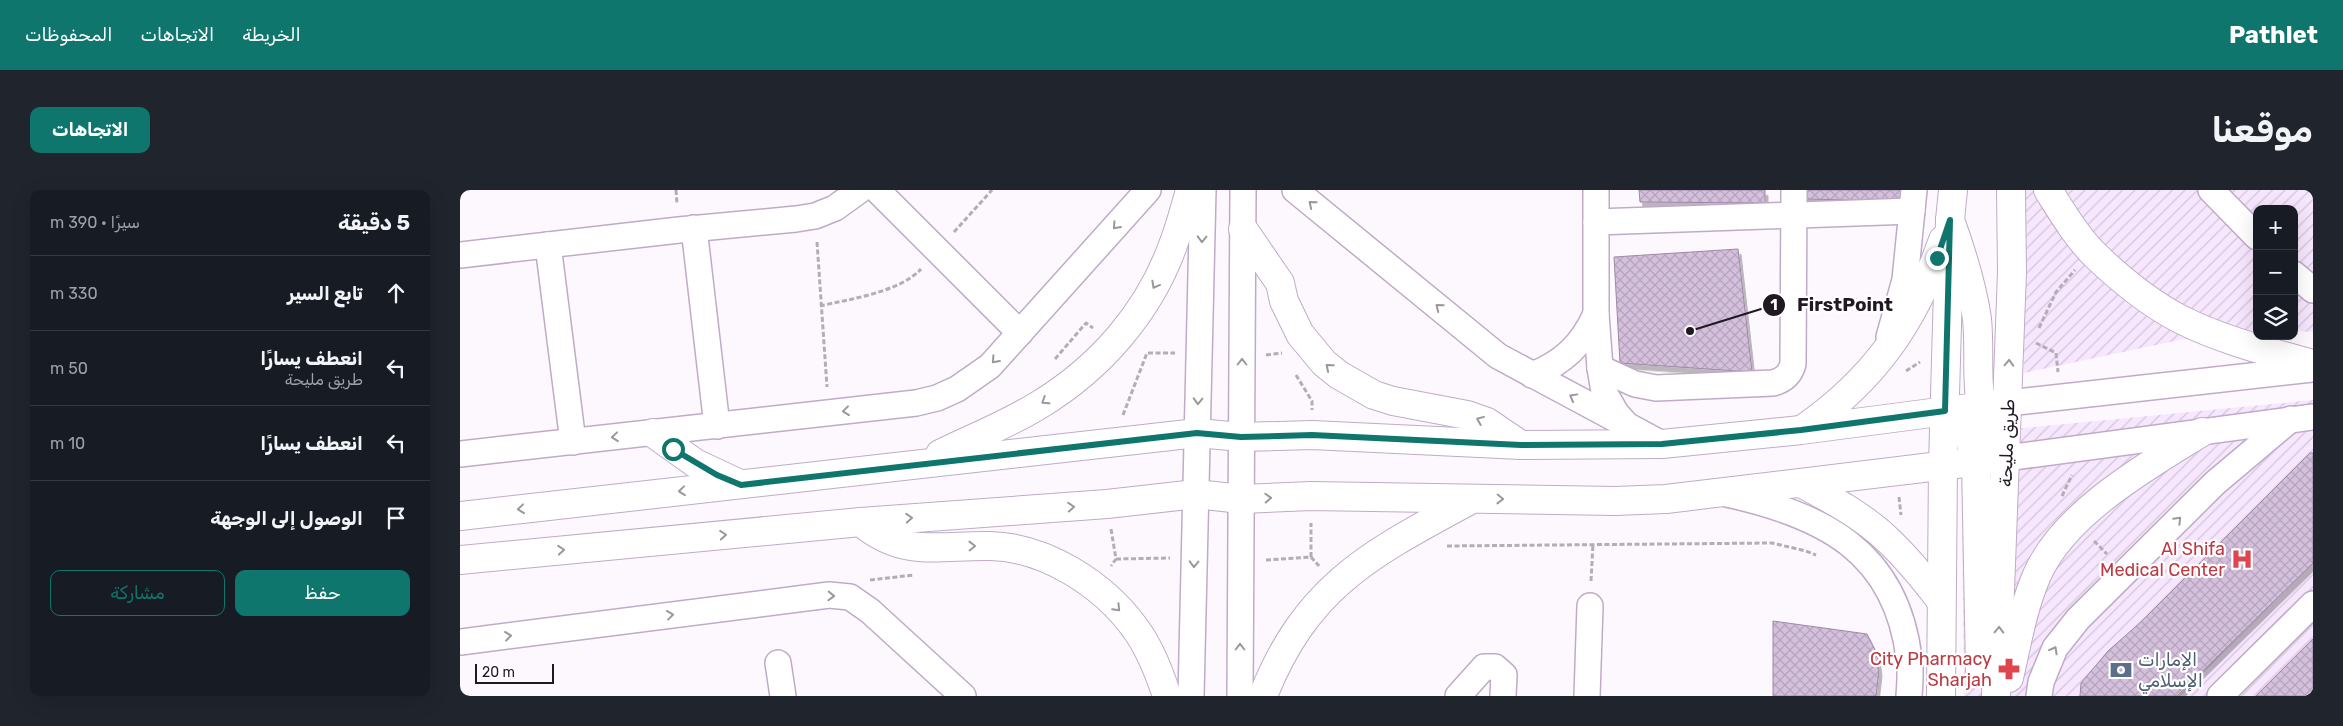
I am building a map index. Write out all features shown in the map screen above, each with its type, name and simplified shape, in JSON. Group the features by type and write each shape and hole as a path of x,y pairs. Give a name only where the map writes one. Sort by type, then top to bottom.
{"main road":[{"path":"922,462 1038,406 1072,383 1115,343 1138,313 1158,280 1173,245 1190,190"},
{"path":"1941,696 1943,465 1950,220 1953,190"},
{"name":"طريق مليحة","path":"1996,696 2012,272 2011,190"},
{"path":"2048,190 2094,254 2137,291 2180,319 2239,342 2313,364"},
{"path":"1801,430 1829,411 1855,388 1902,331 1922,296 1950,220"},
{"path":"460,560 861,522 1107,504 1196,494 1241,499 1311,496 1615,501 1666,498 2006,458 1990,432 1981,407 1977,322 1973,292 1966,262 1950,220"},
{"path":"1243,229 1280,283 1284,301 1300,334 1324,363 1339,375 1374,395 1393,401 1467,415 1486,422 1521,445"},
{"path":"460,516 741,485 922,462 1197,433 1241,437 1312,435 1521,445 1662,444 1801,430 2008,403"},
{"path":"1945,411 1969,436 1976,462 1980,696"},
{"path":"2004,696 2029,595 2038,573 2053,547 2077,522 2122,482 2202,432"},
{"path":"653,433 694,463 741,485"},
{"path":"1801,483 1834,500 1887,539 1918,572 1941,601"},
{"path":"1263,696 1273,670 1290,639 1311,611 1335,585 1362,562 1392,543 1474,498"},
{"path":"861,522 873,532 902,545 918,548 992,546 1020,551 1048,560 1073,572 1096,588 1134,627 1149,651 1167,696"}],"street":[{"path":"460,255 815,216 835,208 860,190"},
{"path":"876,190 1020,333"},
{"path":"460,454 916,403 937,398 976,378 990,366 1148,190"},
{"path":"1191,696 1203,190"},
{"path":"1240,696 1243,190"},
{"path":"1295,190 1483,344 1514,366 1662,444"},
{"path":"1596,190 1596,314 1600,368 1604,392 1609,403 1633,430"},
{"path":"1600,368 1635,384 1656,388 1773,383 1784,379 1792,370 1793,364 1794,190"},
{"path":"2211,190 2253,233"},
{"path":"1596,222 1794,215 1913,200 1905,280 1884,353"},
{"path":"694,228 717,426"},
{"path":"548,244 573,442"},
{"path":"2298,277 2313,290"},
{"path":"1532,374 1549,368 1578,346 1596,314"},
{"path":"2008,403 2313,369"},
{"path":"2006,458 2302,418"},
{"path":"2039,696 2047,664 2055,648 2072,626 2221,478 2302,418"},
{"path":"1720,492 1753,499 1815,521 1842,536 1869,560 1889,590 1904,627 1910,659 1910,696"},
{"path":"460,642 829,594 850,597 870,611 963,696"},
{"path":"2220,696 2313,604"},
{"path":"1587,696 1590,606"},
{"path":"778,663 783,696"},
{"path":"1458,696 1484,667 1496,667 1504,675 1503,696"}],"path":[{"path":"815,216 820,306 830,413"},
{"path":"2034,343 2046,308 2056,292 2067,278 2094,254"},
{"path":"1442,547 1476,544 1772,543 1806,551 1822,558"},
{"path":"1590,606 1593,544"}],"shaded area":[{"path":"2024,190 2313,190 2313,332 2298,331 2298,205 2253,205 2253,331 2227,330 2024,373"},
{"path":"2313,400 2313,696 1964,696 1961,434"}],"building":[{"path":"1639,190 1765,190 1765,203 1640,202"},
{"path":"1804,190 1901,190 1901,201 1804,199"},
{"path":"1738,249 1752,372 1620,363 1614,257"},
{"path":"2310,453 2313,453 2313,563 2177,696 2080,696 2081,683 2108,651 2142,621"},
{"path":"1773,621 1867,634 1877,654 1879,671 1876,696 1773,696"},
{"path":"2313,639 2313,696 2256,696"}],"place":[{"name":"FirstPoint","path":"1690,331"},
{"name":"Al Shifa Medical Center","path":"2242,559"},
{"name":"City Pharmacy Sharjah","path":"2009,669"},
{"name":"الإمارات الإسلامي","path":"2121,670"}],"route":[{"path":"673,449 694,463 741,485 922,462 1197,433 1241,437 1312,435 1521,445 1662,444 1801,430 1945,411 1950,220 1937,258"}]}
